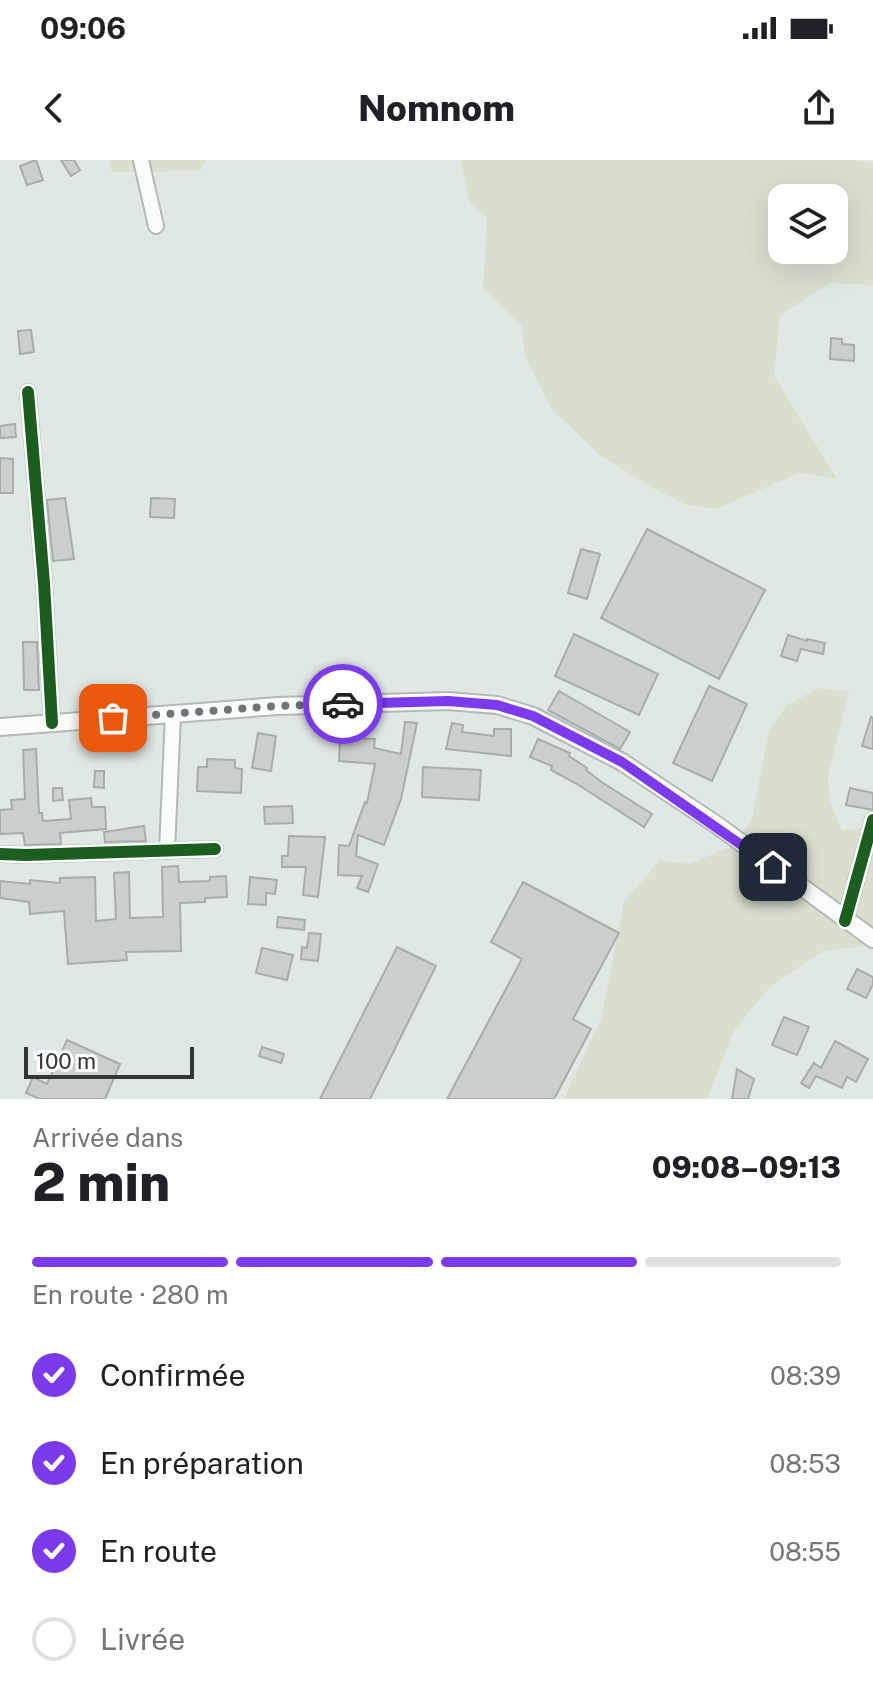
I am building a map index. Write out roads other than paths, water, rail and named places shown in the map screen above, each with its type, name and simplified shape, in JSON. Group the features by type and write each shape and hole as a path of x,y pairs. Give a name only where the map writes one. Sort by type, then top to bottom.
{"main road":[{"path":"0,727 278,706 448,701 497,705 533,716 622,762 717,825 873,939"}],"street":[{"path":"141,160 156,226"},
{"path":"28,392 52,723"},
{"path":"167,851 173,714"},
{"path":"845,921 873,820"},
{"path":"0,854 215,849"}]}
